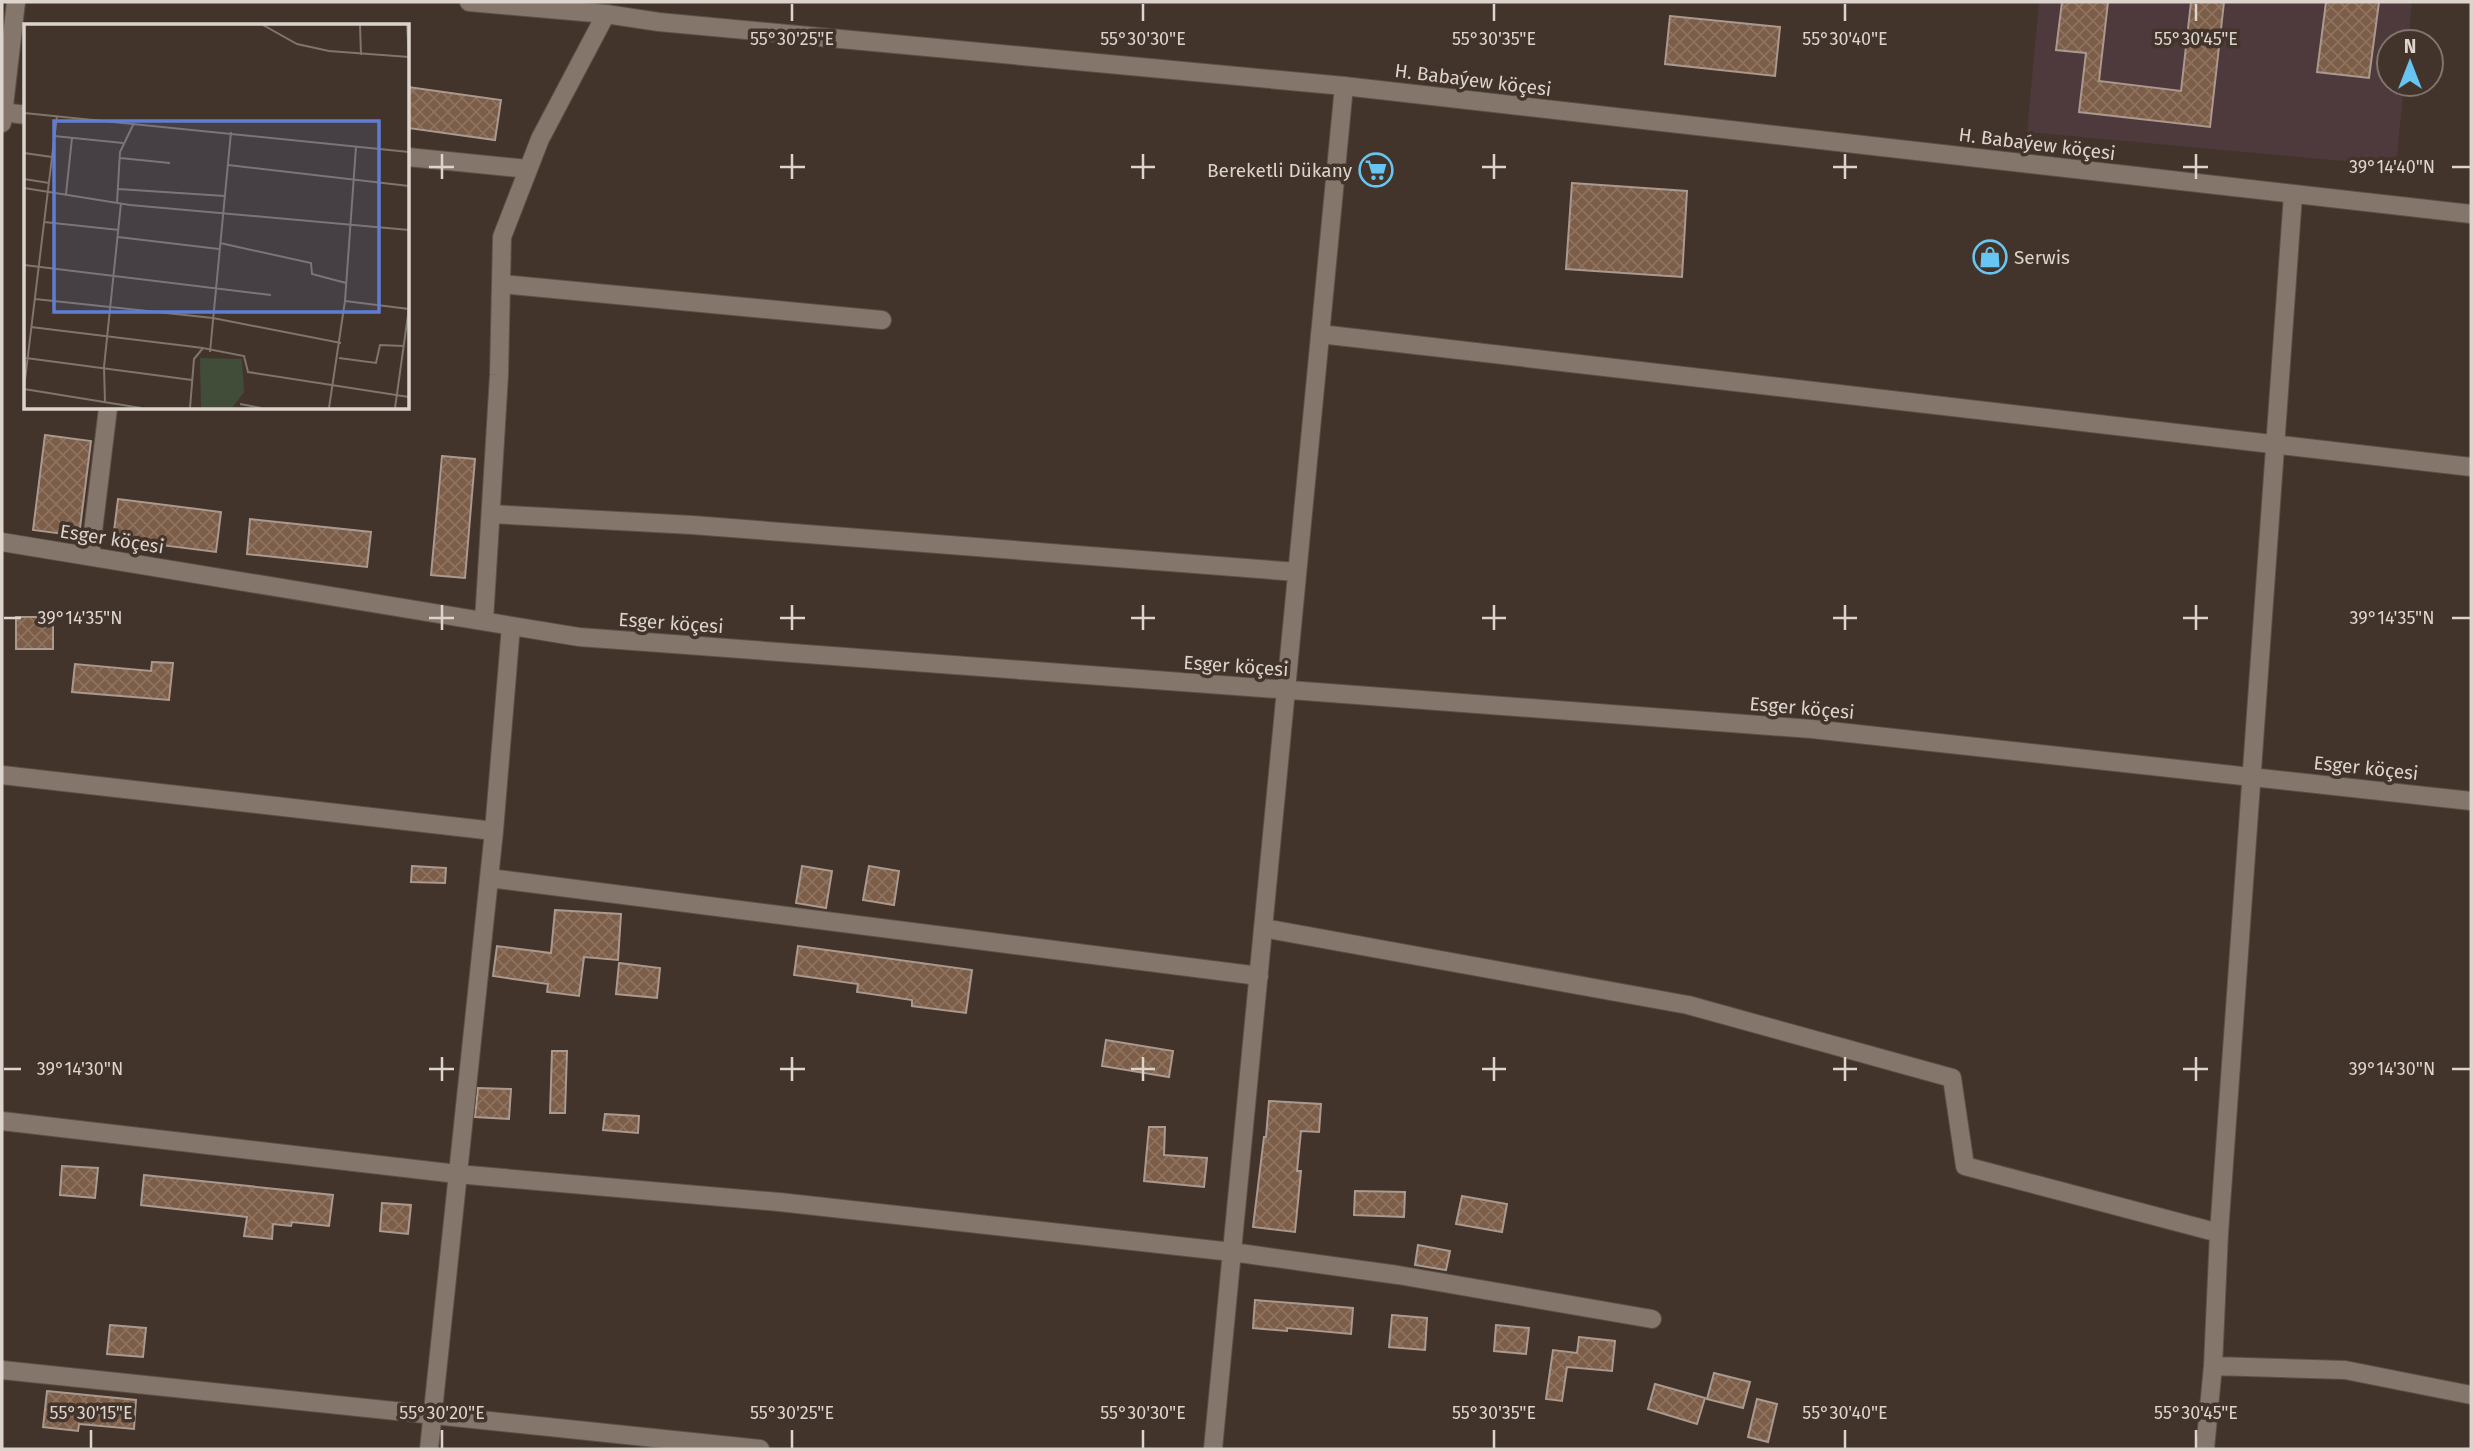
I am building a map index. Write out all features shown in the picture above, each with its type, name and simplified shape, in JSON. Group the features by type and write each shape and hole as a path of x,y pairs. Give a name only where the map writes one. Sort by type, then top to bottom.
{"street":[{"path":"16,2 2,118 24,115"},
{"name":"H. Babaýew köçesi","path":"470,2 1344,86 2471,214"},
{"path":"484,621 499,375 502,237 540,139 606,14"},
{"path":"1213,1449 1344,86"},
{"path":"410,157 528,169"},
{"path":"2205,1449 2213,1366 2219,1233 2293,195"},
{"path":"501,284 882,320"},
{"path":"1320,334 2471,467"},
{"path":"90,556 108,410"},
{"path":"491,514 692,525 1297,572"},
{"name":"Esger köçesi","path":"2,542 579,637 1812,729 2471,801"},
{"path":"429,1449 494,831 511,626"},
{"path":"2,775 494,831"},
{"path":"489,878 1259,976"},
{"path":"1263,928 1688,1005 1952,1079 1965,1166 2219,1233"},
{"path":"2,1121 457,1174 779,1202 1232,1252 1398,1275 1652,1320"},
{"path":"2213,1366 2345,1370 2471,1395"},
{"path":"2,1370 760,1449"}],"shaded area":[{"path":"2039,2 2412,2 2409,28 2375,28 2375,98 2403,98 2396,166 2027,132"}],"building":[{"path":"2062,2 2108,2 2099,81 2181,91 2191,2 2224,2 2210,127 2079,112 2086,53 2056,50"},
{"path":"2326,2 2379,2 2369,78 2317,72"},
{"path":"1670,16 1780,27 1775,76 1665,64"},
{"path":"410,87 501,100 495,140 410,128"},
{"path":"1572,183 1687,191 1682,277 1566,269"},
{"path":"45,435 91,441 79,536 33,530"},
{"path":"442,456 475,459 465,578 431,575"},
{"path":"118,499 221,512 216,552 113,539"},
{"path":"250,519 371,532 367,567 247,554"},
{"path":"16,617 53,617 53,649 16,649"},
{"path":"152,662 173,663 169,700 72,692 75,664 151,671"},
{"path":"412,866 446,868 445,883 411,882"},
{"path":"802,866 832,871 826,908 796,903"},
{"path":"869,866 899,871 894,905 863,900"},
{"path":"555,910 621,914 618,960 584,957 579,996 547,992 548,984 493,976 497,946 551,953"},
{"path":"798,946 972,970 966,1013 912,1006 912,1000 857,992 858,984 794,975"},
{"path":"619,963 660,968 657,998 616,994"},
{"path":"1106,1040 1173,1051 1169,1077 1102,1066"},
{"path":"552,1051 567,1051 565,1113 550,1113"},
{"path":"478,1088 511,1089 509,1119 475,1117"},
{"path":"1269,1101 1321,1104 1319,1132 1301,1131 1297,1171 1301,1171 1295,1232 1253,1227"},
{"path":"605,1114 639,1116 638,1133 603,1130"},
{"path":"1149,1127 1165,1127 1164,1155 1207,1158 1204,1187 1144,1181"},
{"path":"62,1166 98,1168 95,1198 60,1195"},
{"path":"144,1175 333,1195 329,1226 292,1222 291,1226 273,1224 272,1239 244,1236 247,1217 141,1205"},
{"path":"1355,1191 1405,1192 1404,1217 1354,1215"},
{"path":"1462,1196 1507,1204 1502,1232 1456,1224"},
{"path":"382,1203 411,1205 408,1234 380,1231"},
{"path":"1418,1245 1450,1251 1446,1270 1415,1265"},
{"path":"1255,1300 1353,1308 1351,1334 1253,1328"},
{"path":"1392,1315 1427,1318 1425,1350 1389,1347"},
{"path":"110,1325 146,1328 143,1357 107,1354"},
{"path":"1496,1325 1529,1328 1526,1354 1494,1351"},
{"path":"1579,1337 1615,1341 1612,1371 1567,1367 1562,1401 1546,1399 1553,1350 1577,1353"},
{"path":"1714,1373 1750,1382 1743,1408 1707,1399"},
{"path":"1655,1384 1705,1398 1697,1424 1648,1409"},
{"path":"47,1391 136,1400 134,1429 79,1424 78,1431 43,1427"},
{"path":"1757,1399 1777,1404 1768,1442 1748,1437"}],"place":[{"name":"Bereketli Dükany","path":"1376,170"},
{"name":"Serwis","path":"1990,257"}]}
